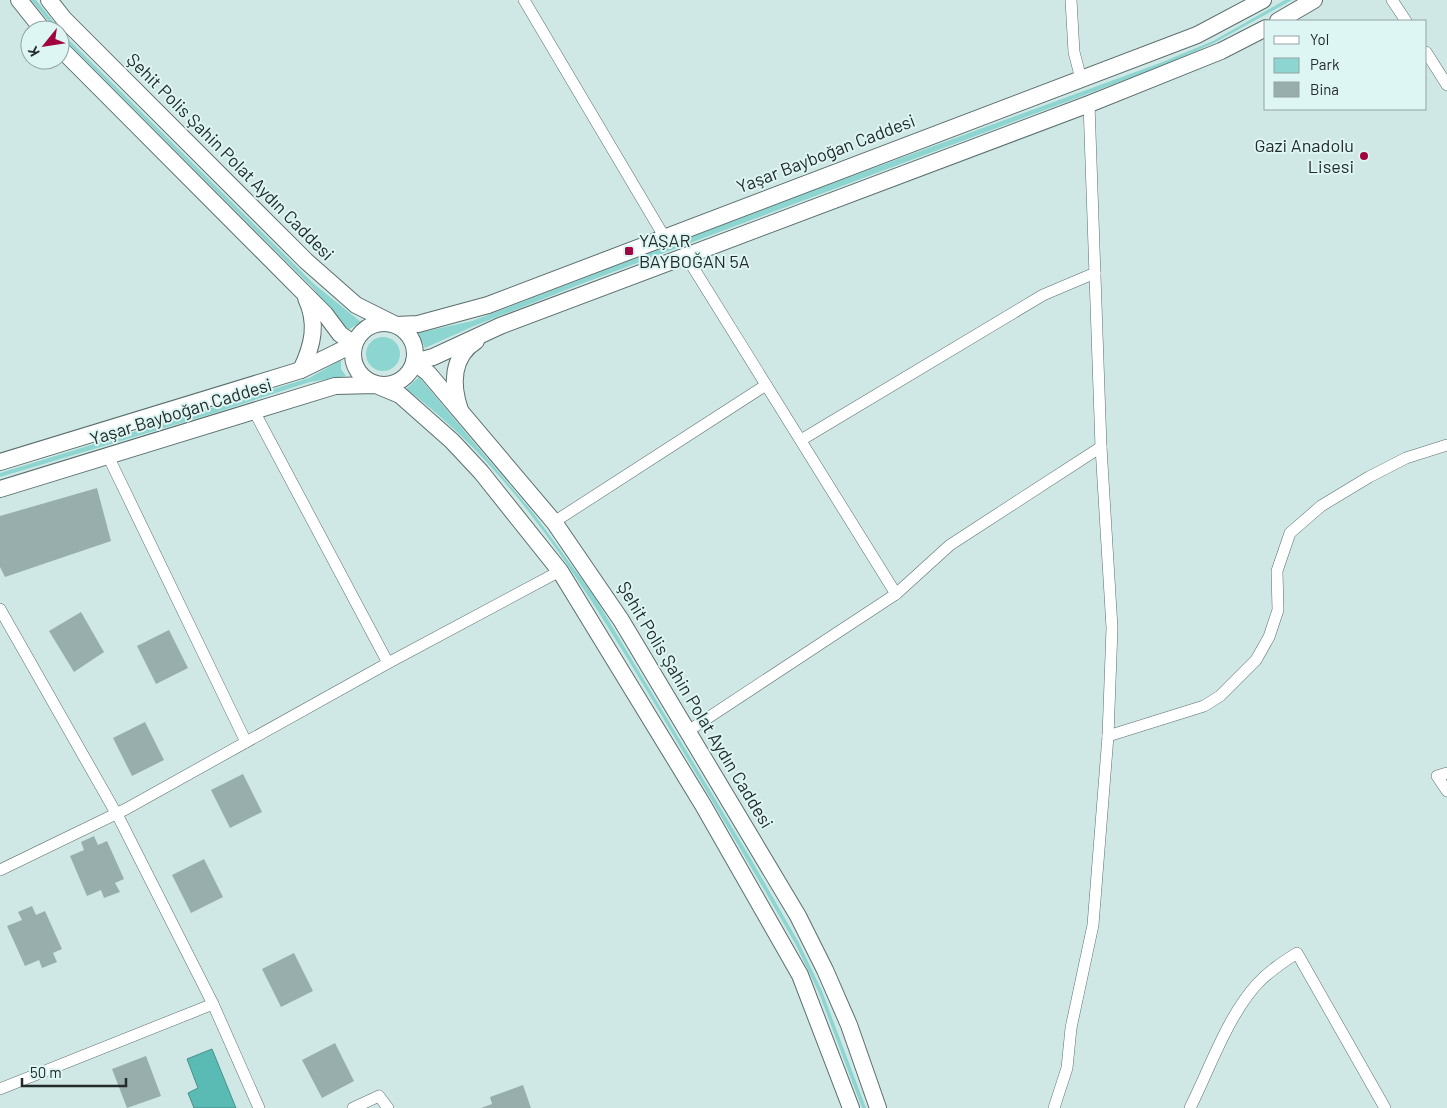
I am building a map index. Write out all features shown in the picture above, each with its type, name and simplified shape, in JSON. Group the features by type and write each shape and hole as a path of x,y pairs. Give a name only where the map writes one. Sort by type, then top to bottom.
{"main road":[{"path":"19,0 35,20"},
{"name":"Şehit Polis Şahin Polat Aydın Caddesi","path":"49,0 64,19 306,261 356,305 396,326"},
{"name":"Yaşar Bayboğan Caddesi","path":"396,326 418,324 488,305 666,238 1198,35 1262,0"},
{"path":"1280,20 1314,0"},
{"path":"414,362 433,357 500,326 1089,104 1221,51 1264,29"},
{"path":"70,58 302,291 340,334 354,344"},
{"path":"301,370 311,346 314,322 312,310 302,291"},
{"path":"376,385 396,383 407,375 414,362 415,351 412,340 396,326 386,323 375,324 365,329 354,344 352,356 354,366 360,374 376,385 400,395 452,441 508,505 560,571 703,805 800,975 851,1108"},
{"path":"461,414 455,395 455,368 466,348 500,326"},
{"name":"Yaşar Bayboğan Caddesi","path":"0,462 301,370 354,344"},
{"name":"Şehit Polis Şahin Polat Aydın Caddesi","path":"414,362 428,373 554,522 611,603 793,908 825,970 849,1026 878,1108"},
{"name":"Yaşar Bayboğan Caddesi","path":"0,489 335,386 376,385"}],"street":[{"path":"524,0 666,238"},
{"path":"1072,0 1074,52 1081,79"},
{"path":"1392,0 1405,20"},
{"path":"1427,54 1447,85"},
{"path":"1054,1108 1067,1068 1071,1028 1093,925 1108,736 1112,628 1102,447 1089,104"},
{"path":"686,256 896,594"},
{"path":"801,440 1043,295 1095,273"},
{"path":"554,522 766,385"},
{"path":"254,411 388,663"},
{"path":"1108,736 1204,706 1220,696 1256,660 1269,637 1278,610 1277,571 1290,533 1321,506 1369,477 1406,458 1447,445"},
{"path":"688,731 896,594 950,545 1102,447"},
{"path":"108,456 246,742"},
{"path":"0,870 117,814 388,663 560,571"},
{"path":"0,609 117,814 213,1004 259,1108"},
{"path":"1447,773 1437,776 1447,791"},
{"path":"1190,1108 1237,1012 1248,996 1269,973 1297,953 1385,1108"},
{"path":"0,1088 213,1004"},
{"path":"353,1108 379,1096 388,1108"}],"green space":[{"path":"31,0 36,0 52,20 48,20"},
{"path":"1285,0 1292,0 1214,43 1162,66 581,284 474,326 425,348 418,333 472,321 822,187 1160,63 1213,41"},
{"path":"70,41 314,284 361,322 348,330 312,287 70,45"},
{"path":"383,337 395,342 400,354 395,366 383,371 371,366 366,354 371,342"},
{"path":"341,360 341,369 346,376 310,382 211,414 0,477 0,473 309,378"},
{"path":"419,377 534,514 594,596 799,943 822,991 866,1108 862,1108 819,993 796,945 627,658 573,574 514,493 481,456 445,421 406,389"}],"shaded area":[{"path":"212,1049 236,1108 194,1108 188,1093 198,1088 187,1059"}],"building":[{"path":"97,488 111,541 5,577 0,567 0,516"},
{"path":"81,612 104,652 74,672 49,631"},
{"path":"169,630 188,668 156,684 137,646"},
{"path":"145,722 164,760 132,776 113,738"},
{"path":"243,774 262,812 230,828 211,790"},
{"path":"94,836 98,845 107,841 124,879 115,883 120,892 104,898 101,890 87,896 70,856 84,850 81,842"},
{"path":"204,859 223,897 191,913 172,875"},
{"path":"32,906 36,915 45,911 62,949 53,953 57,962 42,968 39,960 25,966 7,926 22,920 18,912"},
{"path":"294,953 313,991 281,1007 262,969"},
{"path":"335,1043 354,1081 322,1098 302,1060"},
{"path":"146,1056 161,1096 127,1108 112,1069"},
{"path":"523,1085 531,1108 481,1108 492,1104 490,1097"}],"place":[{"name":"Gazi Anadolu Lisesi","path":"1364,156"},
{"name":"YAŞAR BAYBOĞAN 5A","path":"629,251"}]}
